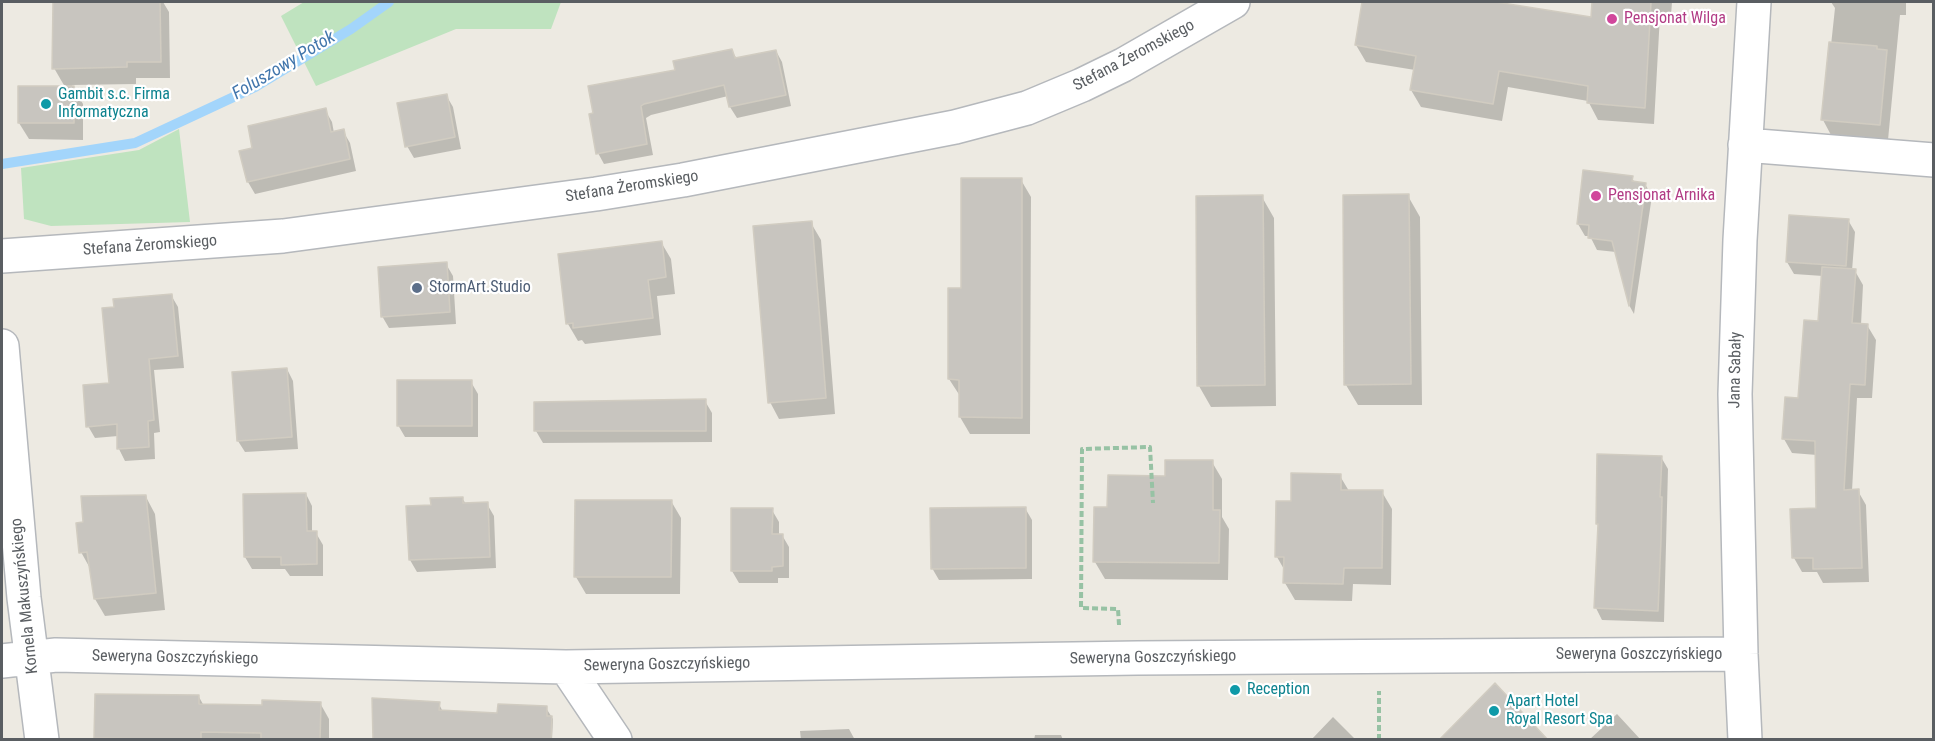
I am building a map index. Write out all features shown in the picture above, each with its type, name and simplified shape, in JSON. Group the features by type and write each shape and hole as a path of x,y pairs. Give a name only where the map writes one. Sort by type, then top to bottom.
{"street":[{"name":"Stefana Żeromskiego","path":"2,256 283,236 596,194 665,183 955,127 1027,108 1082,85 1123,65 1233,2"},
{"name":"Jana Sabały","path":"1745,740 1735,394 1745,145 1754,2"},
{"path":"1745,145 1934,160"},
{"name":"Kornela Makuszyńskiego","path":"2,346 16,660 42,740"},
{"name":"Seweryna Goszczyńskiego","path":"16,660 56,655 566,667 1119,658 1741,654"},
{"name":"Seweryna Goszczyńskiego","path":"566,667 615,740"}],"path":[{"path":"1119,658 1119,609 1081,608 1082,449 1150,447 1152,503"}],"green space":[{"path":"304,2 561,2 551,29 456,29 316,86 281,16"},
{"path":"179,129 190,222 51,226 24,219 21,168 139,150"}],"building":[{"path":"53,2 160,2 161,62 127,62 127,67 52,69"},
{"path":"1362,2 1496,2 1591,17 1592,2 1651,2 1645,108 1587,103 1588,86 1499,71 1493,104 1410,90 1416,56 1355,45"},
{"path":"1829,42 1877,46 1877,49 1887,50 1880,125 1821,120"},
{"path":"732,49 735,58 776,50 786,95 729,107 724,85 644,104 641,106 647,144 596,154 589,114 593,113 588,86 675,70 673,61"},
{"name":"Gambit s.c. Firma Informatyczna","path":"18,86 74,86 74,123 18,123"},
{"path":"447,94 455,137 405,147 397,103"},
{"path":"326,108 331,132 344,129 350,159 247,182 239,151 252,148 248,126"},
{"path":"1583,170 1633,176 1632,181 1646,183 1629,306 1612,241 1588,238 1589,225 1577,224"},
{"path":"961,178 1022,178 1022,418 959,417 959,380 948,379 948,288 961,288"},
{"path":"1409,194 1411,384 1344,385 1343,195"},
{"path":"1263,195 1265,385 1197,386 1196,196"},
{"path":"1789,215 1849,219 1846,266 1786,262"},
{"path":"812,221 826,398 768,403 753,226"},
{"path":"662,241 666,277 648,280 653,318 573,328 573,323 566,324 558,254"},
{"path":"447,262 450,312 381,317 378,267"},
{"path":"1822,267 1856,269 1852,323 1868,324 1865,385 1850,384 1844,490 1859,489 1862,568 1813,569 1813,558 1792,558 1790,509 1816,508 1815,441 1782,439 1785,397 1798,398 1804,320 1818,321"},
{"path":"172,294 178,356 149,359 154,420 148,421 149,447 117,449 117,424 86,427 83,385 109,383 102,308 114,307 113,299"},
{"path":"287,368 292,437 237,441 232,372"},
{"path":"397,380 472,380 472,426 397,426"},
{"path":"706,399 706,431 534,431 534,402"},
{"path":"1597,454 1662,456 1658,611 1594,608 1598,524 1596,524"},
{"path":"1165,460 1213,460 1213,510 1220,510 1219,563 1093,562 1094,507 1107,507 1108,475 1165,476"},
{"path":"1291,473 1341,474 1341,490 1383,490 1382,568 1344,568 1343,584 1283,583 1284,557 1275,557 1276,501 1291,501"},
{"path":"306,493 307,531 317,531 317,564 281,565 281,557 244,557 243,494"},
{"path":"146,495 156,593 94,599 87,552 79,553 76,523 83,522 81,496"},
{"path":"463,497 463,503 488,502 490,557 409,560 406,506 431,505 430,498"},
{"path":"575,500 672,500 671,577 574,577"},
{"path":"1026,507 1026,568 931,569 930,508"},
{"path":"731,508 773,508 772,534 783,534 783,566 772,567 772,571 731,571"},
{"name":"Apart Hotel Royal Resort Spa","path":"1495,683 1548,740 1439,740"},
{"path":"95,694 199,695 199,704 262,705 262,700 321,702 320,740 261,740 261,733 201,732 201,740 94,738"},
{"path":"372,698 440,702 439,710 497,713 498,704 547,706 547,716 552,716 551,740 373,740"}],"waterway":[{"name":"Foluszowy Potok","path":"2,164 135,143 255,87 351,29 389,2"}],"place":[{"name":"Pensjonat Wilga","path":"1612,19"},
{"name":"Gambit s.c. Firma Informatyczna","path":"46,104"},
{"name":"Pensjonat Arnika","path":"1596,196"},
{"name":"StormArt.Studio","path":"417,288"},
{"name":"Reception","path":"1235,690"},
{"name":"Apart Hotel Royal Resort Spa","path":"1494,711"}]}
